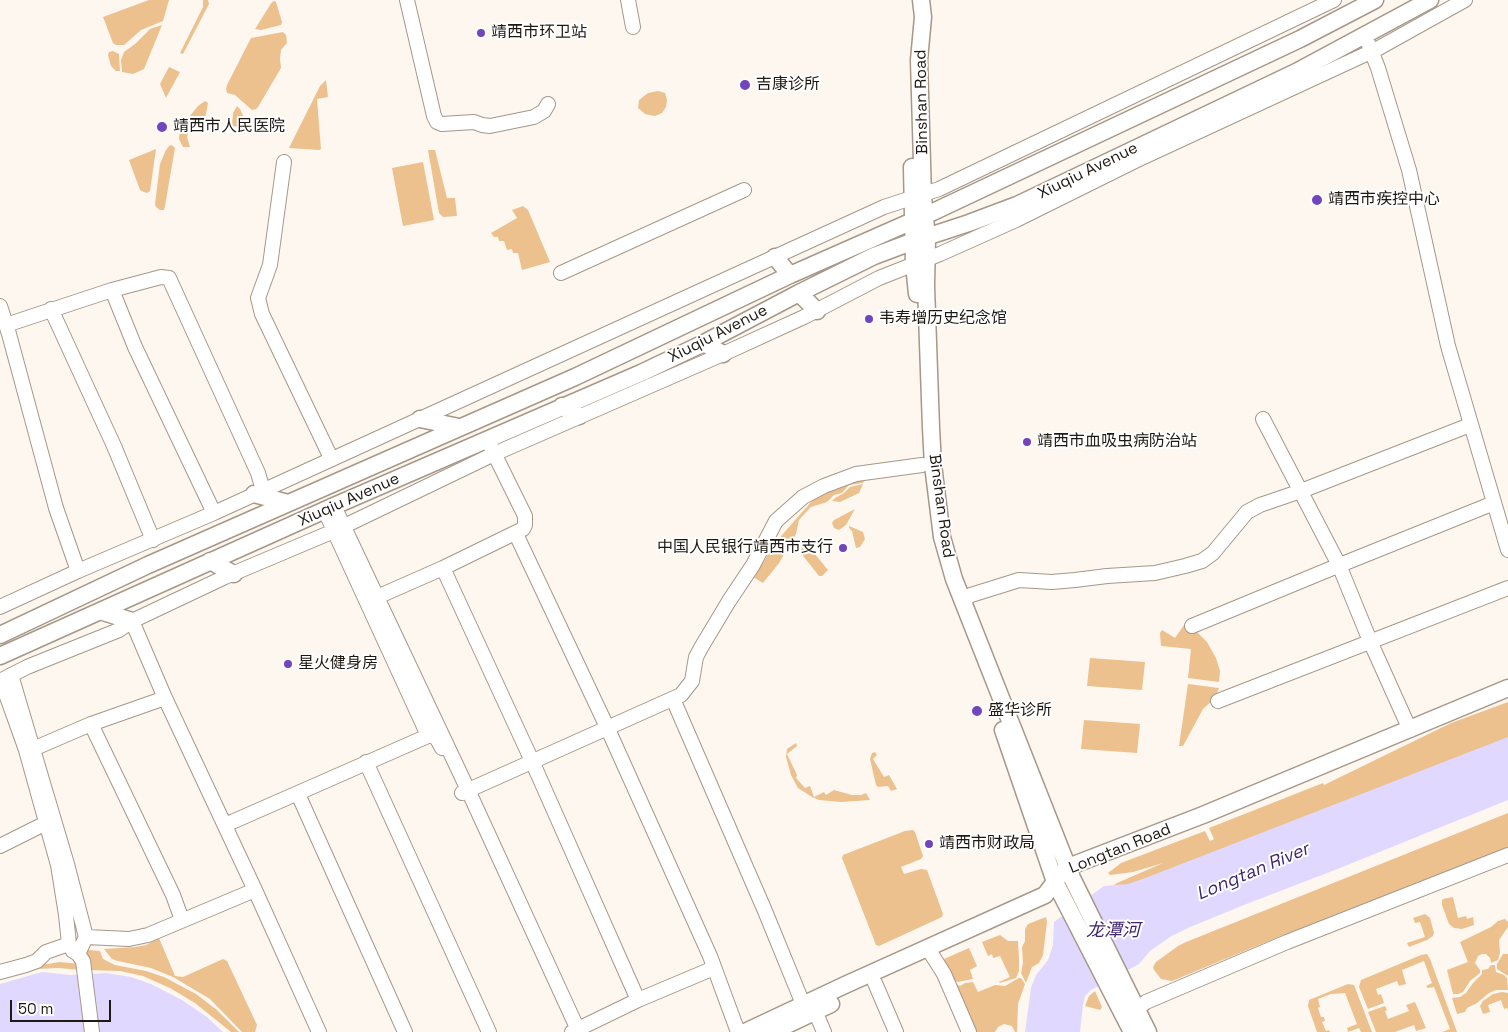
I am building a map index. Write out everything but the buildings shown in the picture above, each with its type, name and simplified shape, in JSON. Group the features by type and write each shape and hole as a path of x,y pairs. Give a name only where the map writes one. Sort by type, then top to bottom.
{"main road":[{"name":"Binshan Road","path":"916,0 917,18 911,62 920,239 922,465 932,538 952,599 997,712 1065,894 1132,1032"},
{"name":"Binshan Road","path":"918,196 919,60 924,17 921,0"},
{"name":"Xiuqiu Avenue","path":"0,635 140,568 574,377 790,275 1179,96 1335,22 1375,0"},
{"name":"Xiuqiu Avenue","path":"0,656 329,508 491,447 562,406 641,373 704,343 799,292 874,256 1017,205 1192,122 1296,72 1430,0"},
{"path":"775,257 790,275"},
{"name":"Binshan Road","path":"920,262 926,286 930,428 934,479 942,537 950,567 1070,872"},
{"path":"799,292 817,311"},
{"path":"704,343 723,354"},
{"path":"562,406 579,416"},
{"path":"420,419 460,428"},
{"path":"259,492 288,503"},
{"path":"210,561 234,574"},
{"path":"100,611 132,621"},
{"name":"Longtan Road","path":"1070,872 1508,688"},
{"name":"Longtan Road","path":"1070,872 1089,868 1508,696"},
{"name":"Longtan Road","path":"745,1032 875,983 932,954 1048,903 1065,894 1070,872"},
{"name":"Binshan Road","path":"1065,894 1127,986 1148,1032"},
{"name":"Longtan Road","path":"772,1032 809,1008 1045,895 1065,894"}],"street":[{"path":"407,0 437,122 442,124 474,122 490,126 534,116 544,111 548,104"},
{"path":"628,0 633,27"},
{"path":"0,607 78,571 214,513 884,207 939,189 1149,89 1318,3 1334,0"},
{"path":"4,679 119,630 132,621 339,528 491,447 579,416 723,354 817,311 879,278 1016,220 1088,184 1375,50 1465,0"},
{"path":"1318,3 1335,22"},
{"path":"1368,33 1416,176 1457,366 1508,535"},
{"path":"1375,50 1409,170 1448,346 1508,550"},
{"path":"1149,89 1179,96"},
{"path":"1192,122 1215,125"},
{"path":"284,162 270,266 259,292 260,307 331,458"},
{"path":"561,273 744,190"},
{"path":"6,325 112,290 166,276 172,280 258,473 259,492"},
{"path":"112,290 135,347 214,513"},
{"path":"0,306 56,508 78,571"},
{"path":"51,309 114,446 153,540"},
{"path":"1263,419 1339,565 1370,641 1410,730"},
{"path":"963,600 971,595 1018,580 1067,581 1155,572 1185,566 1202,560 1213,553 1247,512 1260,505 1301,491 1470,425"},
{"path":"372,600 516,534 523,529 525,516 491,447"},
{"path":"465,792 673,699 686,691 692,681 696,657 753,565 767,535 781,516 803,497 824,486 856,474 922,465"},
{"path":"1192,626 1494,503"},
{"path":"329,508 465,792 575,1031 638,1000 714,968"},
{"path":"516,534 607,727 714,968 738,1032"},
{"path":"443,568 532,761 638,1000"},
{"path":"1218,700 1508,588"},
{"path":"132,621 165,698 319,1032"},
{"path":"4,679 33,749 67,864 86,938"},
{"path":"4,679 58,865 73,949 83,961 92,1032"},
{"path":"33,749 91,724 165,698"},
{"path":"673,699 765,911 809,1008 824,1032"},
{"path":"91,724 169,887 182,920"},
{"path":"225,825 436,733"},
{"path":"366,762 489,1032"},
{"path":"298,794 405,1032"},
{"path":"0,846 46,823"},
{"path":"1138,1008 1146,1002 1287,942 1508,854"},
{"path":"0,972 36,961 46,952 73,949 86,938 129,939 148,935 255,890"},
{"path":"932,954 944,974 970,1032"},
{"path":"875,983 896,1032"}],"shaded area":[{"path":"149,0 169,0 163,21 141,30 124,45 113,43 103,17"},
{"path":"203,0 208,0 209,4 183,54 180,53 203,7"},
{"path":"272,2 276,2 282,22 281,25 261,30 255,29"},
{"path":"162,25 144,69 133,74 122,72 121,60 124,52 150,29"},
{"path":"283,32 286,35 287,43 281,50 281,68 258,107 252,110 235,95 227,93 227,85 251,38"},
{"path":"113,51 119,54 120,71 116,71 111,66 108,55 109,52"},
{"path":"169,67 180,72 166,98 160,84"},
{"path":"326,80 328,97 317,99 321,149 289,148 320,86"},
{"path":"658,91 665,93 666,107 662,113 655,116 645,114 638,108 639,100 648,93"},
{"path":"205,101 208,103 205,119 199,118 198,123 194,123 190,127 187,137 190,147 183,147 179,139 180,128 198,106"},
{"path":"237,106 251,125 250,128 232,126 233,113"},
{"path":"172,145 175,148 165,206 164,210 160,210 155,204 160,164 166,150"},
{"path":"156,149 150,191 147,193 140,190 129,160"},
{"path":"428,150 435,150 447,198 455,198 457,216 443,217 439,213"},
{"path":"423,162 434,220 403,226 392,168"},
{"path":"523,206 528,210 550,262 522,270 518,253 513,253 512,249 507,250 504,241 499,241 498,237 494,237 491,233 517,218 512,210"},
{"path":"866,478 863,483 849,485 842,493 834,495 827,502 811,507 799,520 796,534 779,563 763,583 753,577 775,543 811,502 821,494 839,486"},
{"path":"863,484 859,493 840,502 832,501 850,487"},
{"path":"855,509 846,525 839,530 834,528 832,523 834,520"},
{"path":"849,526 863,532 865,539 860,547 856,548"},
{"path":"805,542 828,570 822,576 819,576 800,552"},
{"path":"1184,625 1197,632 1207,642 1216,658 1220,671 1219,682 1188,678 1191,649 1161,646 1160,633 1162,630 1175,638"},
{"path":"1090,658 1145,662 1142,690 1087,686"},
{"path":"1188,684 1219,688 1215,698 1203,709 1183,746 1179,746"},
{"path":"1508,702 1508,795 1106,891 1117,883 1163,863 1133,872 1110,875 1108,873 1121,863 1205,831 1210,841 1214,839 1209,828 1323,783 1324,785 1451,723"},
{"path":"1084,720 1140,724 1137,753 1081,749"},
{"path":"796,743 797,746 787,754 797,775 796,778 805,788 810,786 814,797 824,792 826,795 834,790 852,795 866,793 870,800 841,802 819,800 798,788 791,775 786,757 787,749"},
{"path":"875,752 877,755 873,759 884,777 889,775 897,789 891,791 888,786 878,787 876,785 870,759 872,753"},
{"path":"1508,813 1508,847 1172,981 1161,979 1154,970 1153,967 1156,962 1186,942"},
{"path":"913,830 923,856 921,859 901,867 904,874 921,869 927,870 943,914 942,917 879,946 876,945 842,858 843,855 905,831"},
{"path":"1453,897 1458,918 1466,916 1467,919 1473,917 1474,925 1462,929 1454,928 1449,924 1442,900"},
{"path":"1425,914 1430,918 1433,936 1409,947 1407,943 1425,937 1420,922 1415,923 1413,918"},
{"path":"1046,917 1043,955 1039,963 1032,967 1026,983 1021,973 1025,929 1028,924"},
{"path":"1505,919 1508,922 1508,927 1499,940 1500,953 1498,960 1491,963 1490,958 1486,954 1478,956 1475,963 1480,973 1470,981 1463,992 1453,994 1447,970 1468,962 1460,942"},
{"path":"1000,935 1008,941 1018,941 1019,971 1016,978 1000,983 1010,977 1000,956 993,958 992,954 988,956 982,942"},
{"path":"159,938 175,976 183,977 223,959 227,961 257,1025 255,1032 242,1032 210,999 173,977 151,968 112,959 104,949 146,945"},
{"path":"969,948 977,966 970,970 973,979 958,982 952,980 944,959"},
{"path":"89,950 100,951 103,959 115,965 146,971 164,977 196,994 217,1010 239,1032 231,1032 195,1003 170,988 143,976 120,971 87,970 85,952"},
{"path":"1427,954 1457,1032 1442,1032 1450,1029 1434,987 1428,988 1426,986 1432,983 1424,961 1402,970 1406,984 1399,986 1397,981 1376,989 1378,995 1381,994 1384,1003 1368,1009 1359,987 1361,980"},
{"path":"1503,954 1508,954 1508,976 1497,969 1497,964"},
{"path":"40,963 81,964 81,970 38,969 0,979 0,975"},
{"path":"1491,965 1495,965 1496,972 1507,978 1508,990 1496,990 1489,993 1477,1003 1467,1008 1465,1012 1457,1014 1452,998 1460,997 1466,993 1482,974 1482,970 1488,969"},
{"path":"1019,978 1025,984 1018,1004 1017,1032 1015,1032 1012,1026 1004,1024 998,1027 995,1032 974,1032 956,984 960,986 973,982 978,992 995,985 1005,986"},
{"path":"1348,984 1354,985 1372,1032 1361,1032 1359,1028 1348,1032 1347,1028 1357,1024 1345,993 1331,994 1318,999 1320,1007 1318,1008 1321,1017 1324,1017 1325,1021 1322,1022 1326,1031 1329,1030 1330,1032 1317,1032 1308,1006 1309,1000"},
{"path":"1095,991 1102,1007 1100,1010 1085,1006 1089,996"},
{"path":"1508,993 1508,1011 1507,1008 1504,1009 1501,1000 1488,1005 1490,1012 1483,1014 1480,1006 1483,1001 1493,994"},
{"path":"1415,1002 1426,1028 1416,1031 1414,1025 1395,1032 1376,1032 1368,1012 1385,1006 1388,1019 1409,1011 1406,1005"}],"water":[{"name":"龙潭河","path":"1508,737 1508,800 1249,903 1170,937 1150,951 1139,964 1091,990 1085,996 1080,1032 1025,1032 1031,988 1036,975 1048,960 1053,945 1054,922 1104,886 1128,884 1148,877"},
{"path":"42,972 70,975 106,973 131,977 151,984 182,1000 207,1017 223,1032 0,1032 0,984"}],"place":[{"name":"靖西市环卫站","path":"481,33"},
{"name":"吉康诊所","path":"745,85"},
{"name":"靖西市人民医院","path":"162,127"},
{"name":"靖西市疾控中心","path":"1317,200"},
{"name":"韦寿增历史纪念馆","path":"869,319"},
{"name":"靖西市血吸虫病防治站","path":"1027,442"},
{"name":"中国人民银行靖西市支行","path":"843,548"},
{"name":"星火健身房","path":"288,664"},
{"name":"盛华诊所","path":"977,711"},
{"name":"靖西市财政局","path":"929,844"}],"water label":[{"name":"Longtan River","path":"1253,872"}]}
